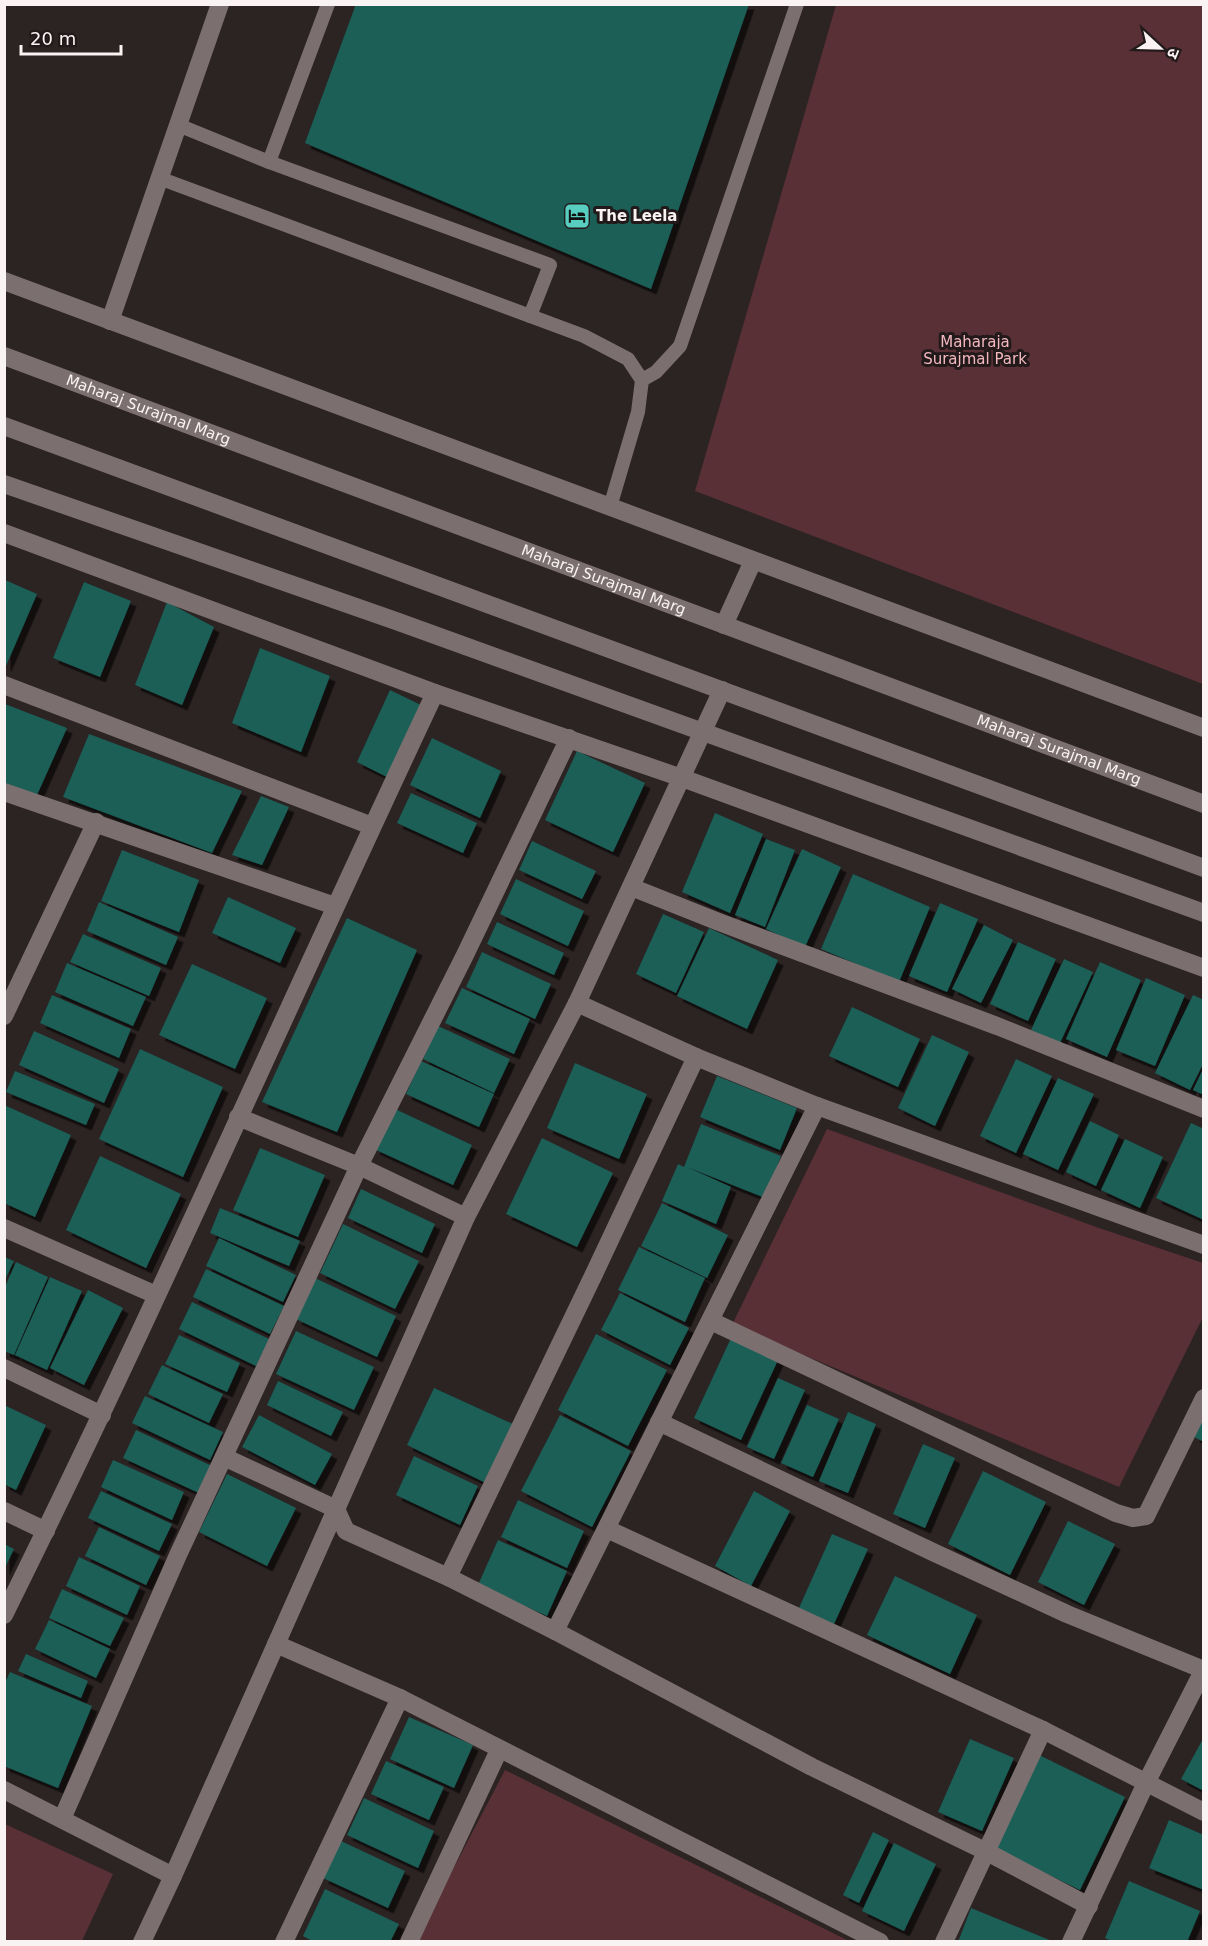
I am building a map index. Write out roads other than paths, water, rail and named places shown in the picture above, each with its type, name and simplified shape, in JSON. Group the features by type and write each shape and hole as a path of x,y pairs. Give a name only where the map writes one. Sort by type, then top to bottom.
{"street":[{"path":"110,321 220,4"},
{"path":"4,281 1203,728"},
{"name":"Maharaj Surajmal Marg","path":"4,356 1203,804"},
{"path":"4,426 1203,868"},
{"path":"4,484 396,621 1203,913"},
{"path":"4,533 435,693 682,778 1203,968"},
{"path":"724,625 753,561"},
{"path":"4,685 372,826"},
{"path":"142,1941 466,1218 577,1004 722,690"},
{"path":"4,1615 102,1415 435,693"},
{"path":"62,1820 178,1555 359,1166 465,956 569,738"},
{"path":"4,792 335,906"},
{"path":"4,1016 96,822"},
{"path":"631,887 997,1026 1203,1109"},
{"path":"577,1004 696,1057 817,1106 1203,1245"},
{"path":"448,1577 696,1057"},
{"path":"555,1631 817,1106"},
{"path":"238,1118 359,1166 466,1218"},
{"path":"4,1228 156,1295"},
{"path":"711,1321 1116,1513 1133,1518 1146,1516 1203,1398"},
{"path":"4,1368 102,1415"},
{"path":"658,1422 1067,1614 1203,1670 1071,1941"},
{"path":"224,1457 336,1509 346,1531 448,1577 555,1631 812,1767 987,1852 1089,1906"},
{"path":"4,1511 46,1531"},
{"path":"607,1528 1043,1730 1203,1812"},
{"path":"276,1644 400,1698 880,1941"},
{"path":"284,1941 400,1698"},
{"path":"944,1941 1043,1730"},
{"path":"409,1941 499,1750"},
{"path":"4,1790 173,1876"}],"lane":[{"path":"269,162 328,4"},
{"path":"642,380 656,372 680,346 797,4"},
{"path":"178,125 269,162 550,265 530,316"},
{"path":"159,178 584,336 628,359 642,380 638,412 610,507"}],"place":[{"name":"The Leela","path":"577,216"}],"park label":[{"name":"Maharaja Surajmal Park","path":"975,350"}]}
